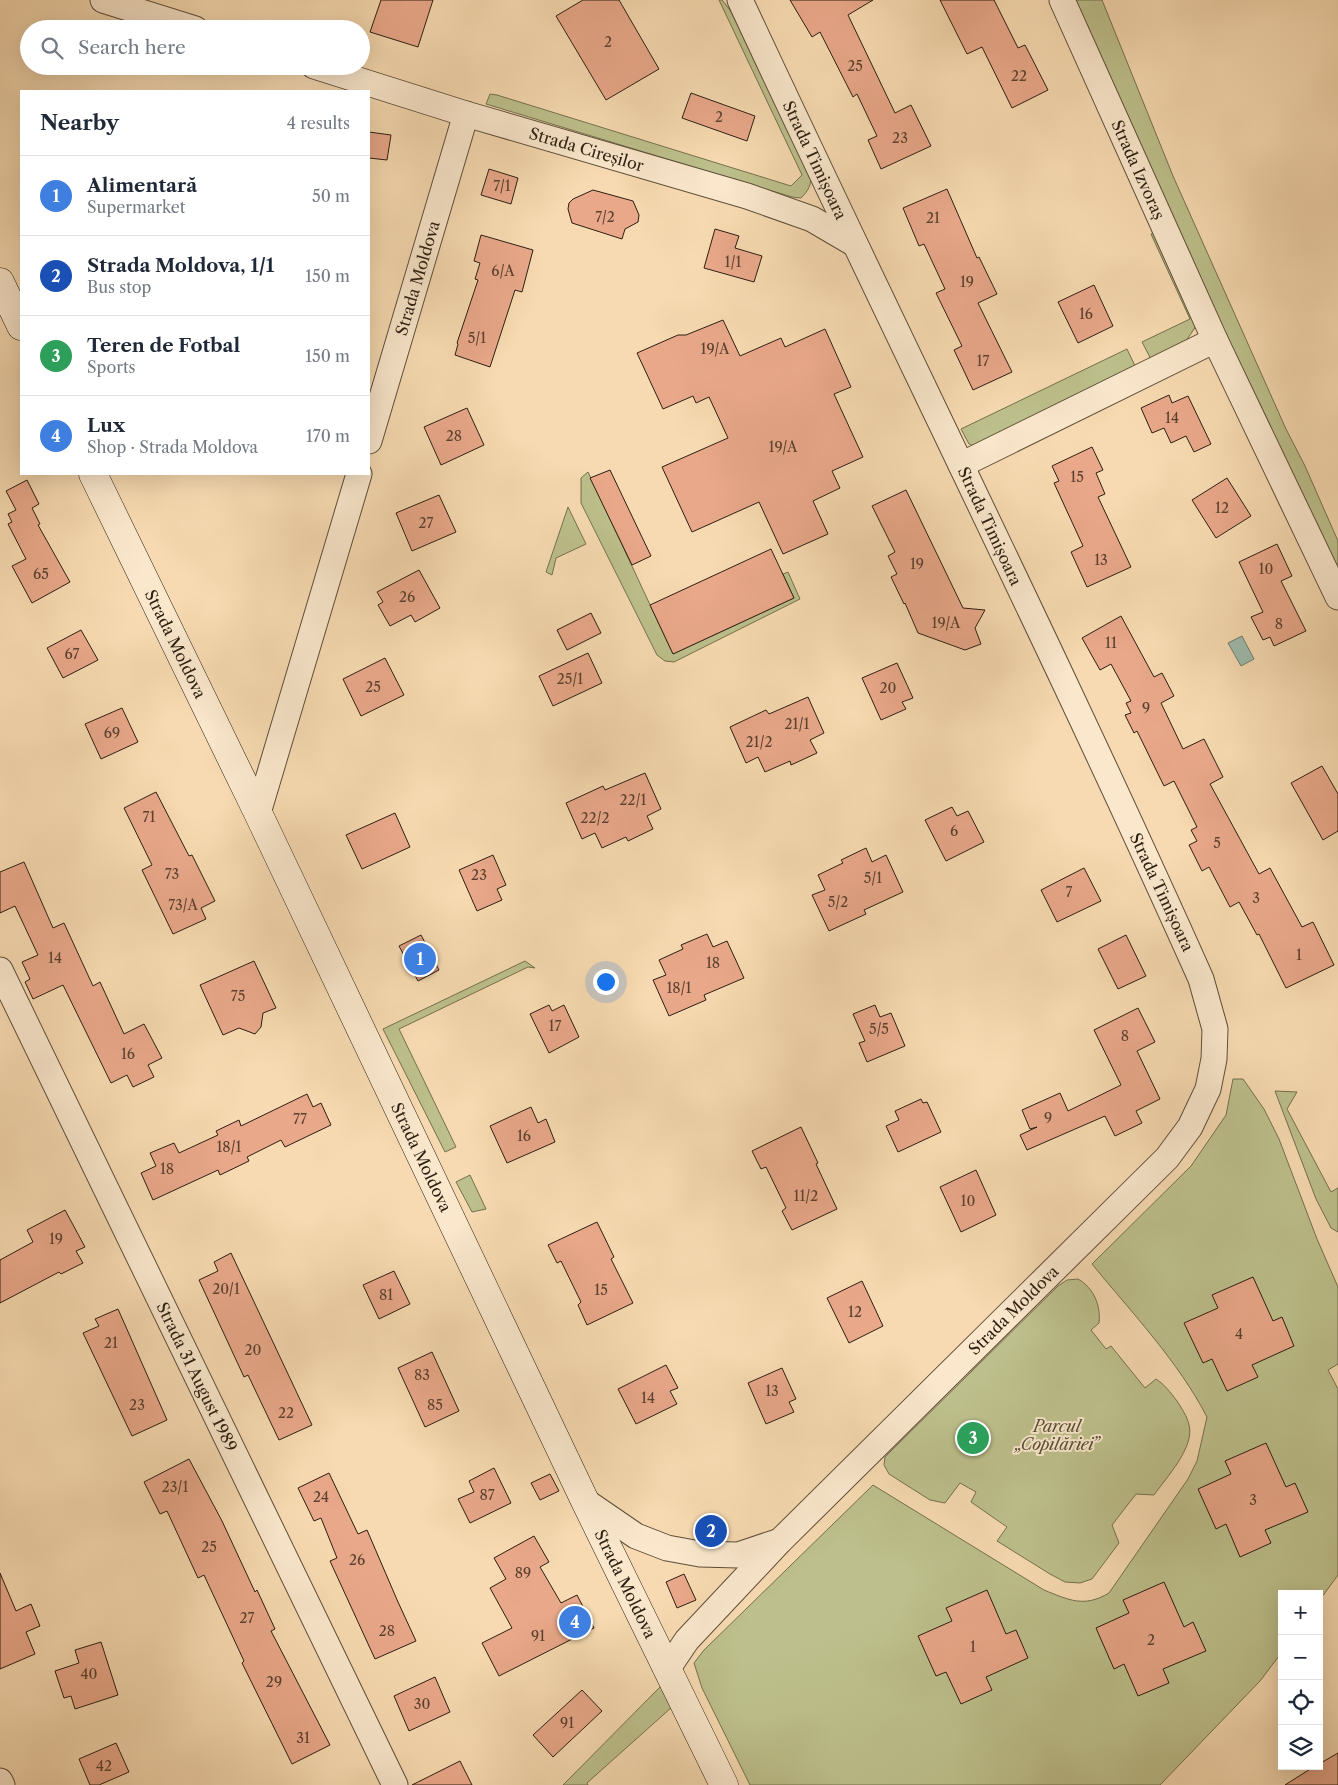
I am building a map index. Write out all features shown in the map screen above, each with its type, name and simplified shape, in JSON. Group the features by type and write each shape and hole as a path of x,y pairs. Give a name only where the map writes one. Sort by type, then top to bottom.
{"street":[{"path":"103,0 166,20"},
{"name":"Strada Timișoara","path":"740,0 853,242 1067,688 1201,979 1215,1029 1214,1059"},
{"name":"Strada Izvoraș","path":"1062,0 1215,340 1338,597"},
{"name":"Strada Cireșilor","path":"342,75 466,114 747,196 812,219 853,242"},
{"name":"Strada Moldova","path":"370,438 466,114"},
{"path":"0,282 20,324"},
{"path":"961,465 1215,340"},
{"name":"Strada Moldova","path":"93,475 258,814 584,1501 668,1668 724,1785"},
{"path":"258,814 359,475"},
{"name":"Strada 31 August 1989","path":"0,970 395,1785"},
{"name":"Strada Moldova","path":"668,1668 687,1640 780,1541 1167,1158 1190,1126 1208,1089 1214,1059"},
{"name":"Strada Moldova","path":"584,1501 636,1536 667,1548 700,1554 738,1555 780,1541"},
{"path":"0,1781 2,1785"}],"green space":[{"path":"719,0 722,0 730,10 805,158 810,175 810,184 806,193 801,198 792,197 486,104 490,94 497,95 791,186 802,175"},
{"path":"1072,0 1102,0 1173,176 1338,541 1338,577"},
{"path":"1160,230 1196,326 1184,344 1153,363 1142,342 1190,319 1151,234"},
{"path":"1127,349 1137,370 974,446 969,444 961,429"},
{"path":"588,472 673,654 794,598 783,574 788,572 800,599 674,662 665,661 657,655 581,503 581,478"},
{"path":"568,507 586,544 556,558 552,575 546,572"},
{"path":"525,961 535,968 528,967 399,1029 456,1147 445,1152 383,1029"},
{"path":"1233,1079 1243,1079 1264,1109 1279,1139 1317,1239 1338,1287 1338,1364 1328,1370 1338,1389 1338,1575 1323,1596 1323,1590 1278,1590 1278,1657 1260,1681 1160,1785 750,1785 702,1688 694,1663 704,1650 873,1485 1044,1590 1076,1601 1092,1600 1109,1593 1188,1479 1197,1461 1207,1417 1168,1357 1092,1264 1191,1166 1226,1115"},
{"path":"1275,1091 1297,1092 1287,1109 1331,1192 1338,1188 1338,1232 1331,1228 1316,1199"},
{"path":"470,1175 486,1209 472,1212 456,1182"},
{"name":"Parcul „Copilăriei”","path":"1078,1279 1092,1292 1099,1310 1099,1323 1091,1330 1106,1349 1111,1346 1145,1388 1156,1379 1165,1386 1184,1413 1189,1425 1190,1434 1184,1452 1154,1495 1136,1494 1112,1525 1119,1543 1092,1579 1080,1583 1065,1582 997,1541 1007,1527 971,1502 976,1492 960,1483 945,1503 930,1500 889,1474 884,1465 885,1457 1058,1286 1067,1280"},
{"path":"661,1686 672,1707 587,1783 588,1785 563,1785"}],"shaded area":[{"path":"1242,636 1254,659 1241,666 1228,643"}],"building":[{"path":"381,0 433,0 418,47 370,32"},
{"path":"583,0 619,0 659,69 606,100 556,16"},
{"path":"790,0 873,0 848,15 895,113 911,105 931,146 881,169 868,140 877,136 857,94 853,97 820,32 812,37"},
{"path":"940,0 994,0 1018,48 1025,45 1048,90 1012,108 982,47 967,54"},
{"path":"691,93 755,116 747,141 682,118"},
{"path":"370,132 391,135 387,160 370,158"},
{"path":"489,169 518,178 511,204 481,195"},
{"path":"947,189 977,258 979,257 997,294 978,303 1012,372 973,390 954,350 962,346 936,293 945,289 924,244 919,246 903,208"},
{"path":"593,190 633,201 639,215 638,222 625,229 622,239 572,223 568,209 569,203 573,199"},
{"path":"715,229 739,236 735,248 762,256 754,282 704,268"},
{"path":"481,235 533,250 522,292 515,290 490,367 455,355 457,343 478,280 475,279 480,263 474,261"},
{"path":"1094,285 1113,326 1078,343 1058,302"},
{"path":"723,320 740,356 781,338 785,347 825,329 851,387 834,394 863,457 832,471 840,488 813,501 828,534 783,554 759,502 692,532 662,467 728,438 709,397 696,403 693,396 663,409 637,353 678,335 686,335"},
{"path":"1169,395 1172,403 1188,396 1211,444 1194,452 1186,436 1171,443 1164,428 1152,433 1141,408"},
{"path":"467,408 484,445 441,465 424,427"},
{"path":"1092,447 1103,470 1096,473 1105,494 1098,497 1131,567 1087,587 1071,552 1083,546 1054,483 1059,481 1052,466"},
{"path":"610,470 651,556 632,565 590,478"},
{"path":"1227,478 1251,516 1216,538 1192,500"},
{"path":"27,480 39,504 32,508 40,524 38,525 70,582 32,603 12,566 26,559 8,524 12,522 8,514 16,510 6,491"},
{"path":"906,490 963,608 985,610 975,628 981,644 965,650 918,633 891,577 897,574 888,556 895,552 872,506"},
{"path":"439,495 456,532 412,551 396,513"},
{"path":"1277,544 1292,576 1281,581 1306,631 1274,646 1270,637 1263,640 1251,617 1263,612 1239,562"},
{"path":"771,549 794,598 673,654 650,605"},
{"path":"419,570 440,608 415,622 411,615 390,626 378,605 383,602 377,592"},
{"path":"591,613 601,633 567,650 557,630"},
{"path":"1121,616 1154,677 1162,673 1174,696 1161,703 1183,749 1204,739 1223,777 1210,784 1259,874 1270,868 1302,927 1313,922 1334,965 1286,988 1259,934 1257,935 1239,902 1230,907 1209,867 1202,871 1189,845 1197,841 1191,830 1197,827 1174,781 1164,786 1137,731 1134,733 1125,715 1131,713 1126,703 1131,701 1111,664 1100,670 1082,638"},
{"path":"81,630 98,660 63,678 47,648"},
{"path":"588,653 602,683 553,706 539,676"},
{"path":"385,658 404,695 361,716 343,679"},
{"path":"897,663 913,698 902,702 906,709 881,720 862,678"},
{"path":"808,697 824,733 810,740 817,753 791,765 790,761 765,772 758,757 746,763 730,727 766,710 769,714"},
{"path":"122,708 138,742 101,759 85,724"},
{"path":"1322,766 1338,794 1338,831 1323,840 1291,783"},
{"path":"645,773 661,809 647,816 653,829 628,841 626,837 602,848 595,833 582,839 566,803 603,786 605,790"},
{"path":"156,792 189,856 192,855 215,901 201,908 206,919 173,934 142,870 152,865 124,808"},
{"path":"952,807 957,816 968,811 984,842 946,861 925,820"},
{"path":"395,813 410,847 362,869 346,835"},
{"path":"866,848 872,862 886,855 903,892 864,910 866,914 829,931 812,895 825,890 818,875 843,863 841,860"},
{"path":"493,855 506,885 497,889 502,900 477,911 459,870"},
{"path":"24,862 53,928 64,923 93,986 100,982 124,1034 144,1024 162,1058 148,1065 154,1077 133,1087 127,1075 111,1083 63,985 33,999 25,982 30,979 22,962 38,955 15,906 0,913 0,872"},
{"path":"1084,868 1101,901 1057,922 1041,890"},
{"path":"707,934 713,947 727,941 744,978 704,995 706,1000 669,1016 653,980 666,975 659,960 683,949 681,945"},
{"path":"421,935 439,970 418,981 399,946"},
{"path":"1126,935 1146,976 1118,989 1098,949"},
{"path":"254,961 276,1008 263,1013 261,1027 255,1034 239,1028 223,1035 200,985"},
{"path":"549,1005 552,1011 564,1005 579,1037 549,1053 530,1014"},
{"path":"875,1005 880,1017 891,1013 905,1046 867,1062 859,1043 865,1041 853,1014"},
{"path":"1138,1008 1155,1042 1137,1051 1160,1099 1136,1111 1142,1123 1115,1136 1105,1116 1027,1150 1020,1135 1037,1127 1030,1129 1022,1110 1060,1093 1068,1111 1121,1085 1094,1030"},
{"path":"307,1094 313,1107 321,1103 331,1125 285,1147 281,1140 247,1157 249,1161 220,1175 218,1170 153,1200 141,1173 156,1166 150,1153 174,1143 179,1153 218,1135 216,1131 239,1120 241,1126"},
{"path":"921,1099 923,1103 927,1102 941,1132 898,1152 886,1126 899,1120 895,1111"},
{"path":"531,1107 538,1123 546,1119 555,1142 507,1163 490,1126"},
{"path":"801,1127 837,1209 792,1230 782,1211 786,1208 766,1167 761,1169 752,1151"},
{"path":"976,1170 996,1215 961,1232 940,1187"},
{"path":"65,1210 85,1247 76,1251 83,1263 61,1274 59,1272 0,1303 0,1260 33,1242 27,1230"},
{"path":"597,1222 614,1257 611,1259 633,1303 587,1325 578,1305 581,1302 561,1261 557,1263 548,1245"},
{"path":"231,1253 312,1425 279,1440 248,1375 244,1377 199,1280 218,1271 214,1262"},
{"path":"394,1271 410,1304 379,1319 363,1285"},
{"path":"1253,1277 1273,1321 1282,1317 1294,1346 1252,1365 1258,1377 1227,1391 1212,1359 1203,1363 1184,1323 1218,1308 1212,1295"},
{"path":"862,1281 883,1326 849,1343 827,1298"},
{"path":"118,1309 167,1420 132,1436 83,1333 99,1326 95,1319"},
{"path":"432,1352 459,1411 425,1427 398,1368"},
{"path":"666,1365 678,1388 670,1391 677,1404 636,1424 618,1389"},
{"path":"782,1368 796,1399 789,1402 794,1412 766,1424 748,1383"},
{"path":"1266,1443 1286,1487 1295,1483 1308,1512 1265,1530 1271,1543 1240,1557 1226,1524 1216,1529 1198,1489 1231,1474 1225,1461"},
{"path":"189,1459 222,1521 255,1592 257,1590 275,1629 271,1631 330,1745 292,1764 242,1663 244,1661 204,1575 198,1578 167,1511 160,1514 144,1482"},
{"path":"494,1468 511,1503 470,1523 458,1499 474,1492 469,1481"},
{"path":"329,1473 358,1534 367,1530 416,1641 375,1659 330,1561 337,1558 321,1518 314,1521 298,1488"},
{"path":"550,1474 559,1491 540,1500 531,1483"},
{"path":"534,1536 549,1562 540,1567 561,1603 577,1595 594,1628 499,1676 482,1643 512,1628 490,1588 506,1579 494,1558"},
{"path":"0,1573 16,1611 31,1604 40,1626 26,1632 35,1654 0,1669"},
{"path":"684,1574 696,1600 677,1608 666,1582"},
{"path":"1164,1582 1184,1627 1193,1622 1206,1651 1163,1669 1169,1683 1138,1696 1124,1664 1114,1669 1096,1628 1129,1613 1123,1600"},
{"path":"987,1590 1006,1634 1016,1630 1028,1658 986,1677 992,1690 961,1704 946,1672 936,1676 918,1636 952,1621 946,1608"},
{"path":"101,1642 118,1695 75,1709 71,1696 64,1698 55,1671 79,1663 75,1650"},
{"path":"435,1677 450,1712 409,1731 394,1696"},
{"path":"582,1690 602,1711 553,1757 533,1735"},
{"path":"116,1743 129,1772 99,1785 90,1785 79,1759"},
{"path":"1338,1753 1338,1785 1285,1785 1309,1770 1323,1770 1323,1762"},
{"path":"460,1761 472,1785 412,1785"}],"place":[{"name":"Alimentară","path":"420,959"},
{"name":"Teren de Fotbal","path":"973,1438"},
{"name":"Strada Moldova, 1/1","path":"711,1531"},
{"name":"Lux","path":"575,1622"}]}
